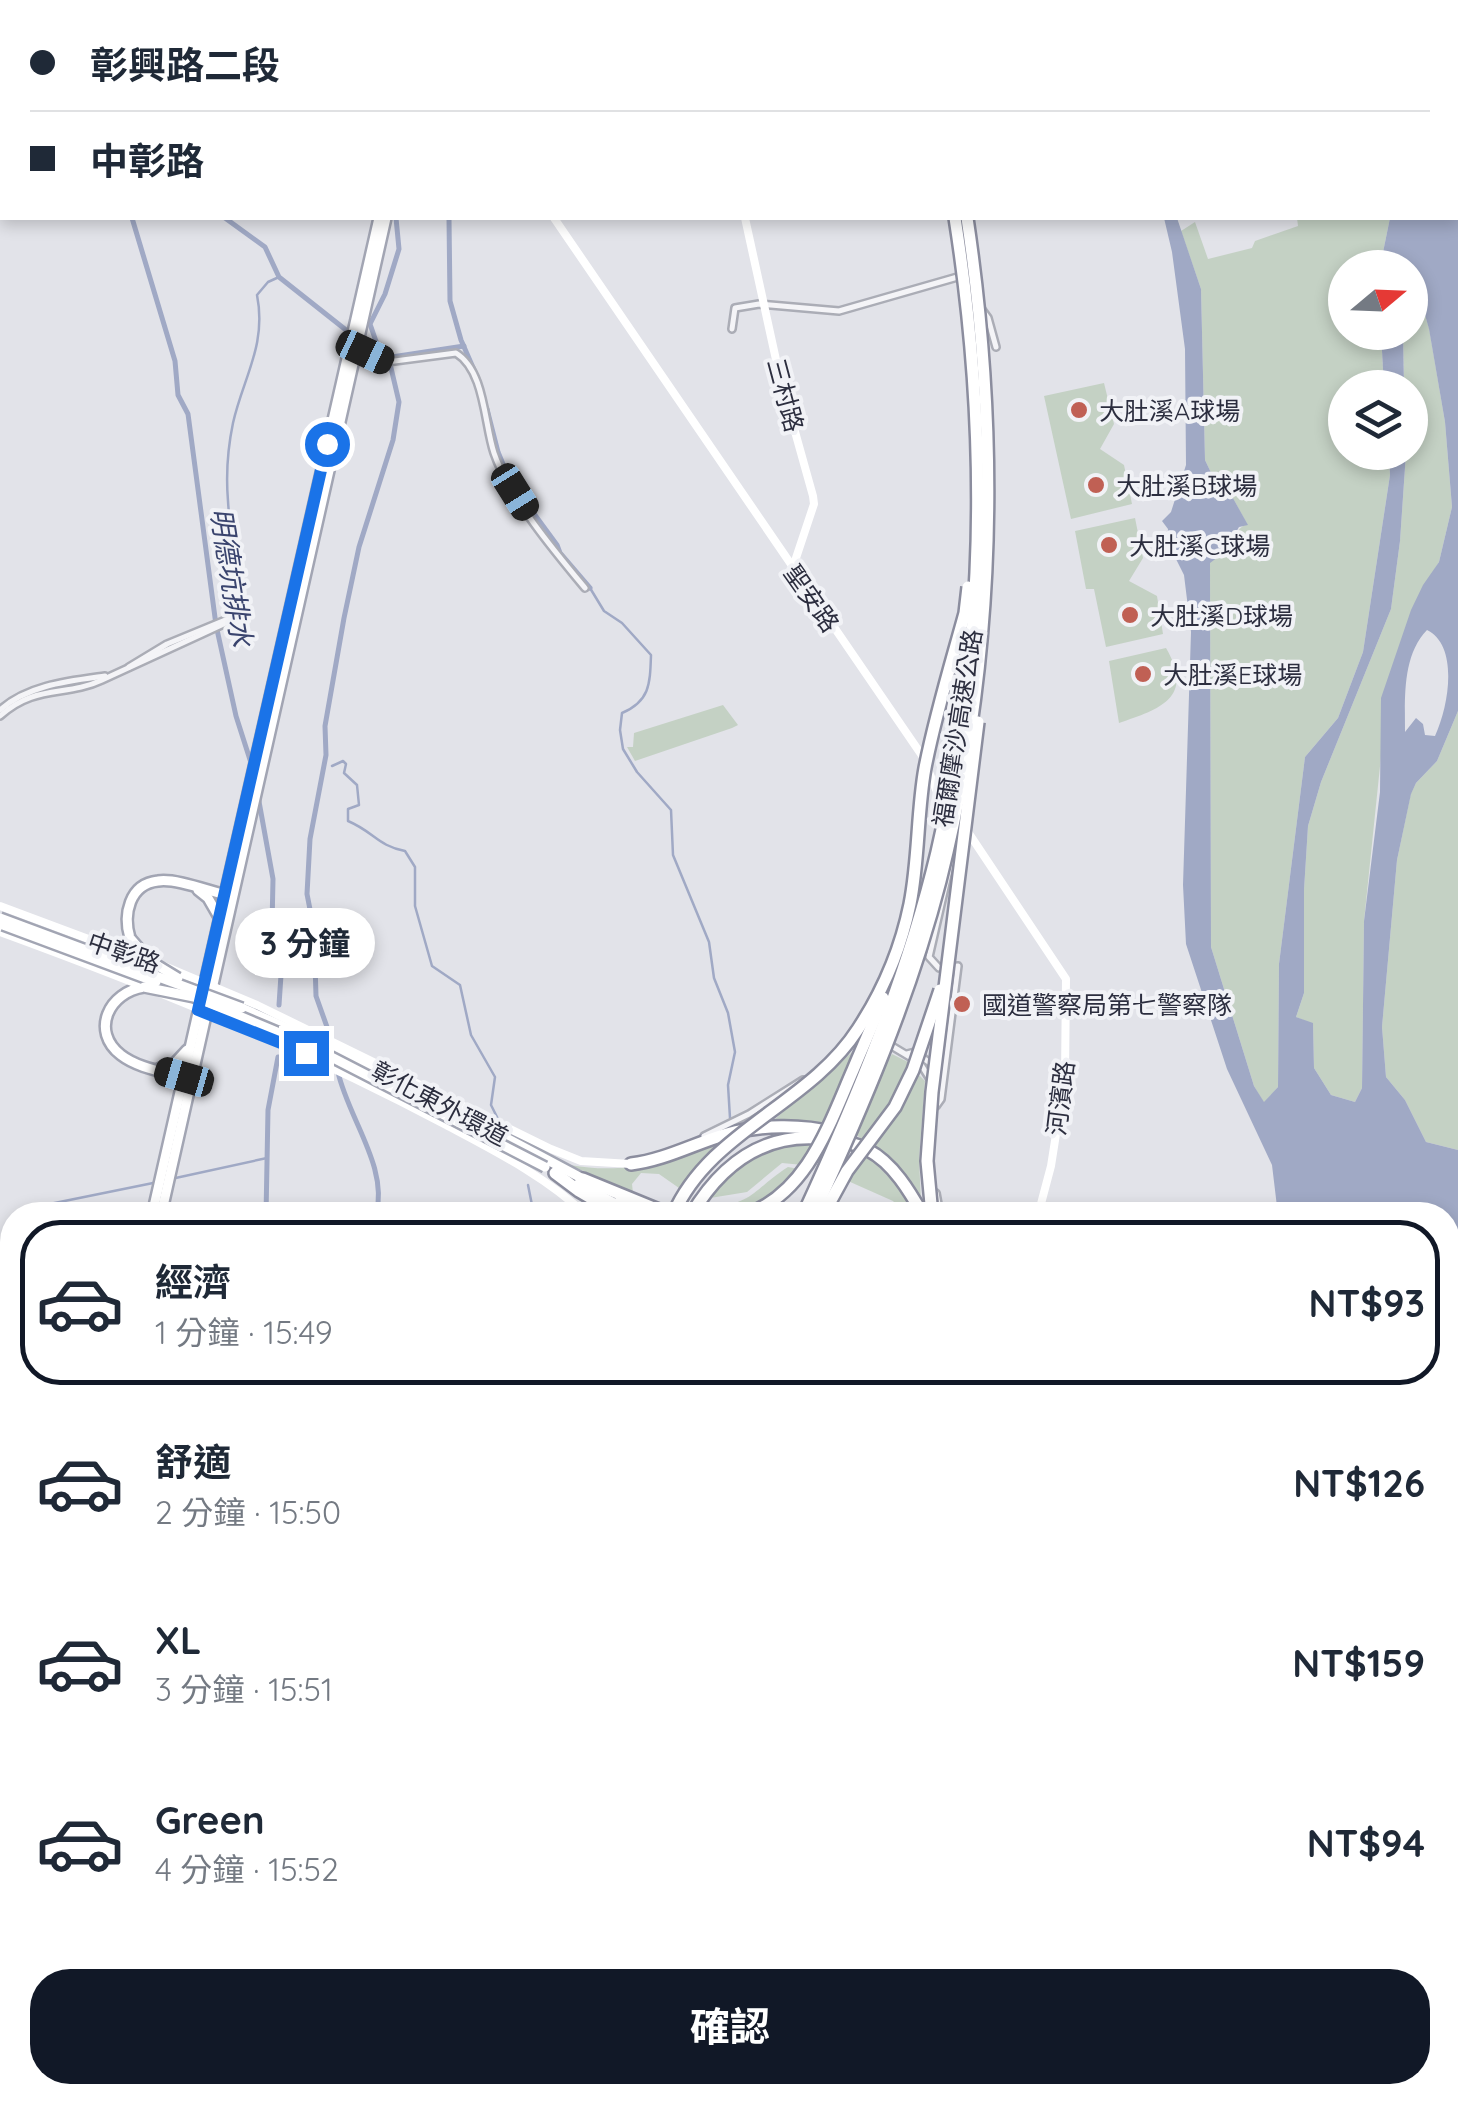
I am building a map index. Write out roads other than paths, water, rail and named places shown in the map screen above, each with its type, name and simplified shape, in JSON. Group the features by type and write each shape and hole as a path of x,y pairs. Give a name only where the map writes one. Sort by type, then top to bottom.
{"highway":[{"name":"福爾摩沙高速公路","path":"809,1202 881,1032 912,943 937,853 958,754 978,524 974,387 960,220"},
{"name":"福爾摩沙高速公路","path":"819,1202 895,1024 934,903 959,798 986,608 988,491 985,385 960,220"},
{"path":"772,1202 812,1157 869,1032 889,974 910,904 925,770 965,613 978,524"},
{"path":"933,1202 927,1177 929,1123 979,718 986,608"},
{"path":"678,1202 716,1154 792,1099 835,1059 860,1026 889,974"},
{"path":"830,1202 847,1171 894,1107 913,1070 946,980"},
{"path":"631,1164 761,1128 826,1131 870,1151 900,1180 914,1202"},
{"path":"701,1202 716,1179 749,1152 782,1140 805,1137 844,1141 870,1151"},
{"path":"551,1167 598,1202"},
{"path":"583,1179 640,1202"}],"main road":[{"path":"155,1202 383,220"},
{"path":"228,896 159,880 142,888 131,900 126,919 130,938 150,960 173,976 242,1008"},
{"path":"196,888 208,898 219,917"},
{"path":"208,984 219,917 228,896"},
{"name":"彰化東外環道","path":"0,919 308,1045 626,1202"},
{"name":"彰化東外環道","path":"81,951 242,1008 373,1066 614,1202"},
{"path":"187,1078 126,1059 110,1044 105,1024 112,1004 124,992 151,987 194,998"},
{"path":"163,1202 189,1048 202,1012"},
{"path":"153,1068 174,1064 189,1048"}],"street":[{"name":"聖安路","path":"555,220 923,757 937,792 1066,979"},
{"name":"三村路","path":"745,220 780,378 814,504 792,570"},
{"path":"960,220 970,288 988,318 996,347"},
{"path":"732,329 735,308 759,304 839,312 968,274"},
{"path":"355,338 387,362 456,353 462,357 477,385 506,482 561,561 585,588"},
{"path":"0,713 37,694 94,682 167,644 221,622"},
{"path":"936,1106 941,1099 958,966 939,968 929,958 960,822"},
{"name":"中彰路","path":"0,919 51,927 208,984 567,1156 594,1163 631,1164"},
{"name":"中彰路","path":"0,919 64,957 119,974 333,1066 478,1142 570,1202"},
{"path":"44,948 51,927"},
{"path":"64,957 75,935"},
{"name":"河濱路","path":"1041,1202 1051,1166 1064,1077 1066,979"},
{"path":"631,1164 750,1114 853,1043 880,1040 907,1054 927,1072 934,1088 935,1202"},
{"path":"907,1054 915,1052 944,1075"}],"water":[{"path":"1164,220 1178,220 1201,289 1205,460 1215,481 1229,491 1248,525 1239,527 1228,546 1217,551 1218,557 1210,563 1211,947 1254,1086 1264,1102 1278,1087 1279,964 1305,757 1338,718 1363,652 1390,470 1405,470 1391,609 1321,782 1308,826 1304,993 1296,1017 1313,1023 1314,1068 1331,1095 1355,1102 1362,1088 1364,921 1380,792 1381,698 1411,610 1439,562 1452,507 1445,422 1429,329 1428,250 1383,250 1390,220 1458,220 1458,711 1437,761 1411,794 1397,860 1382,1027 1386,1077 1405,1100 1426,1142 1458,1150 1458,1202 1276,1202 1272,1165 1227,1069 1186,944 1183,885 1191,632 1184,575 1162,521 1171,512 1186,465 1185,349","holes":["1427,630 1437,638 1447,661 1447,692 1435,736 1425,735 1423,724 1416,718 1405,732 1409,665"]},
{"path":"1382,350 1403,350 1404,370 1383,370"}],"waterway":[{"name":"明德坑排水","path":"133,220 175,361 178,395 188,414 216,625 236,716 252,766"},
{"path":"228,220 265,247 279,277 370,349 392,357 464,346"},
{"path":"380,353 370,324 385,294 399,249 396,220"},
{"path":"449,220 450,301 478,379"},
{"path":"232,616 236,609 227,492 230,442 259,330 257,295 268,282 279,277"},
{"path":"332,1041 316,996 314,930 307,894 310,839 326,755 325,726 344,618 359,547 393,440 399,402 388,355"},
{"path":"487,409 510,481 560,553 590,588"},
{"path":"590,588 604,611 622,623 651,655 647,690 638,703 622,713 623,749 637,772 671,810 673,855 709,942 714,978 728,1013 735,1052 728,1085 730,1118"},
{"path":"51,688 88,681"},
{"path":"332,766 343,761 344,773 357,785 359,805 348,809 348,821 388,846 405,851 415,867 415,906 432,966 460,985 471,1035 495,1077 491,1105 498,1119"},
{"name":"明德坑排水","path":"258,796 273,879 272,926 282,960 279,1005"},
{"name":"明德坑排水","path":"266,1202 268,1110 278,1057"},
{"path":"338,1072 372,1161 378,1202"},
{"path":"171,1179 267,1158"},
{"path":"60,1202 158,1182"},
{"path":"528,1185 531,1202"}],"place":[{"name":"大肚溪A球場","path":"1079,410"},
{"name":"大肚溪B球場","path":"1096,485"},
{"name":"大肚溪C球場","path":"1109,545"},
{"name":"大肚溪D球場","path":"1130,615"},
{"name":"大肚溪E球場","path":"1143,674"},
{"name":"國道警察局第七警察隊","path":"962,1004"}]}
